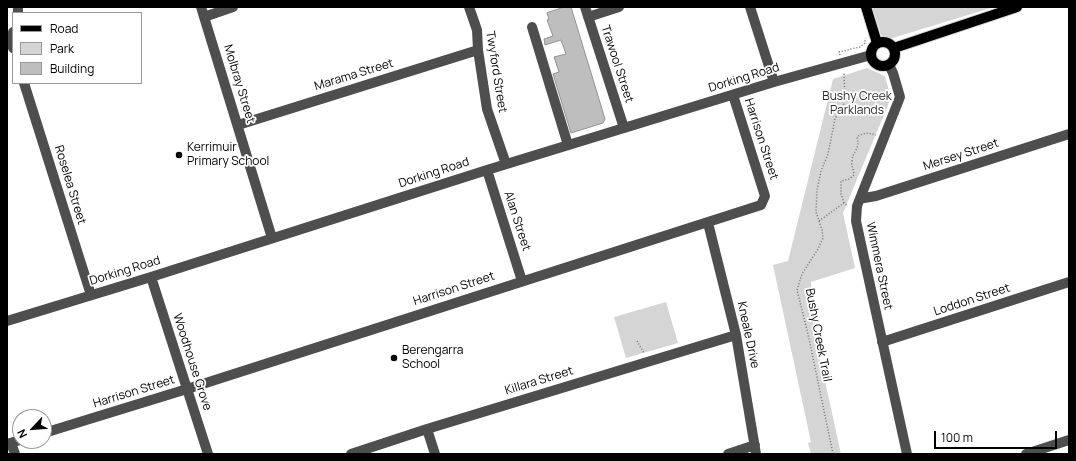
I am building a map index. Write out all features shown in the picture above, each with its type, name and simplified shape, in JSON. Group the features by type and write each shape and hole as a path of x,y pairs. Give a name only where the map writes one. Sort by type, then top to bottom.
{"main road":[{"path":"866,7 877,43"},
{"path":"894,48 1018,7"},
{"path":"883,41 888,42 894,48 896,55 889,65 879,66 872,60 871,50 877,43 883,41"}],"street":[{"path":"202,12 233,7"},
{"name":"Twyford Street","path":"469,7 477,30 478,50 486,108 506,164"},
{"path":"586,12 619,7"},
{"path":"750,7 774,82"},
{"name":"Molbray Street","path":"202,12 272,238"},
{"name":"Trawool Street","path":"586,12 624,128"},
{"path":"532,27 568,145"},
{"name":"Marama Street","path":"238,125 478,50"},
{"name":"Dorking Road","path":"7,321 91,296 506,164 774,82 871,55"},
{"name":"Wimmera Street","path":"889,65 900,97 857,206 856,221 907,454"},
{"name":"Roselea Street","path":"24,84 91,296"},
{"name":"Harrison Street","path":"52,431 187,389 761,205 766,196 733,95"},
{"name":"Mersey Street","path":"861,196 864,198 876,196 1069,134"},
{"name":"Alan Street","path":"487,170 522,281"},
{"name":"Kneale Drive","path":"708,223 736,335 755,450"},
{"name":"Woodhouse Grove","path":"151,277 208,454"},
{"name":"Loddon Street","path":"882,342 1069,282"},
{"name":"Killara Street","path":"351,454 427,429 736,335"},
{"path":"427,429 435,454"},
{"path":"1026,454 1069,440"},
{"path":"728,454 755,450"}],"path":[{"path":"842,64 839,52 860,47 865,43 864,34"},
{"name":"Bushy Creek Trail","path":"833,454 808,334 797,290 802,274 818,249 823,238 816,212 816,203 821,171 828,154 835,119 845,100 842,64"},
{"path":"857,206 848,207 844,203 841,194 841,181 854,175 852,161 859,146 858,136 867,133 884,137"},
{"path":"819,221 844,203"},
{"path":"638,341 650,361"}],"green space":[{"path":"872,7 994,7 883,41"},
{"name":"Bushy Creek Parklands","path":"867,68 885,76 891,98 843,213 855,268 811,282 814,331 841,454 811,454 808,443 811,442 773,265 788,261 833,79"},
{"path":"666,302 678,343 626,358 614,317"}],"building":[{"path":"565,7 571,7 605,119 603,123 571,133 553,74 559,72 554,57 566,54 561,40 545,45 544,39 553,36 547,20 549,19 547,13"}],"place":[{"name":"Kerrimuir Primary School","path":"179,155"},
{"name":"Berengarra School","path":"394,358"}]}
